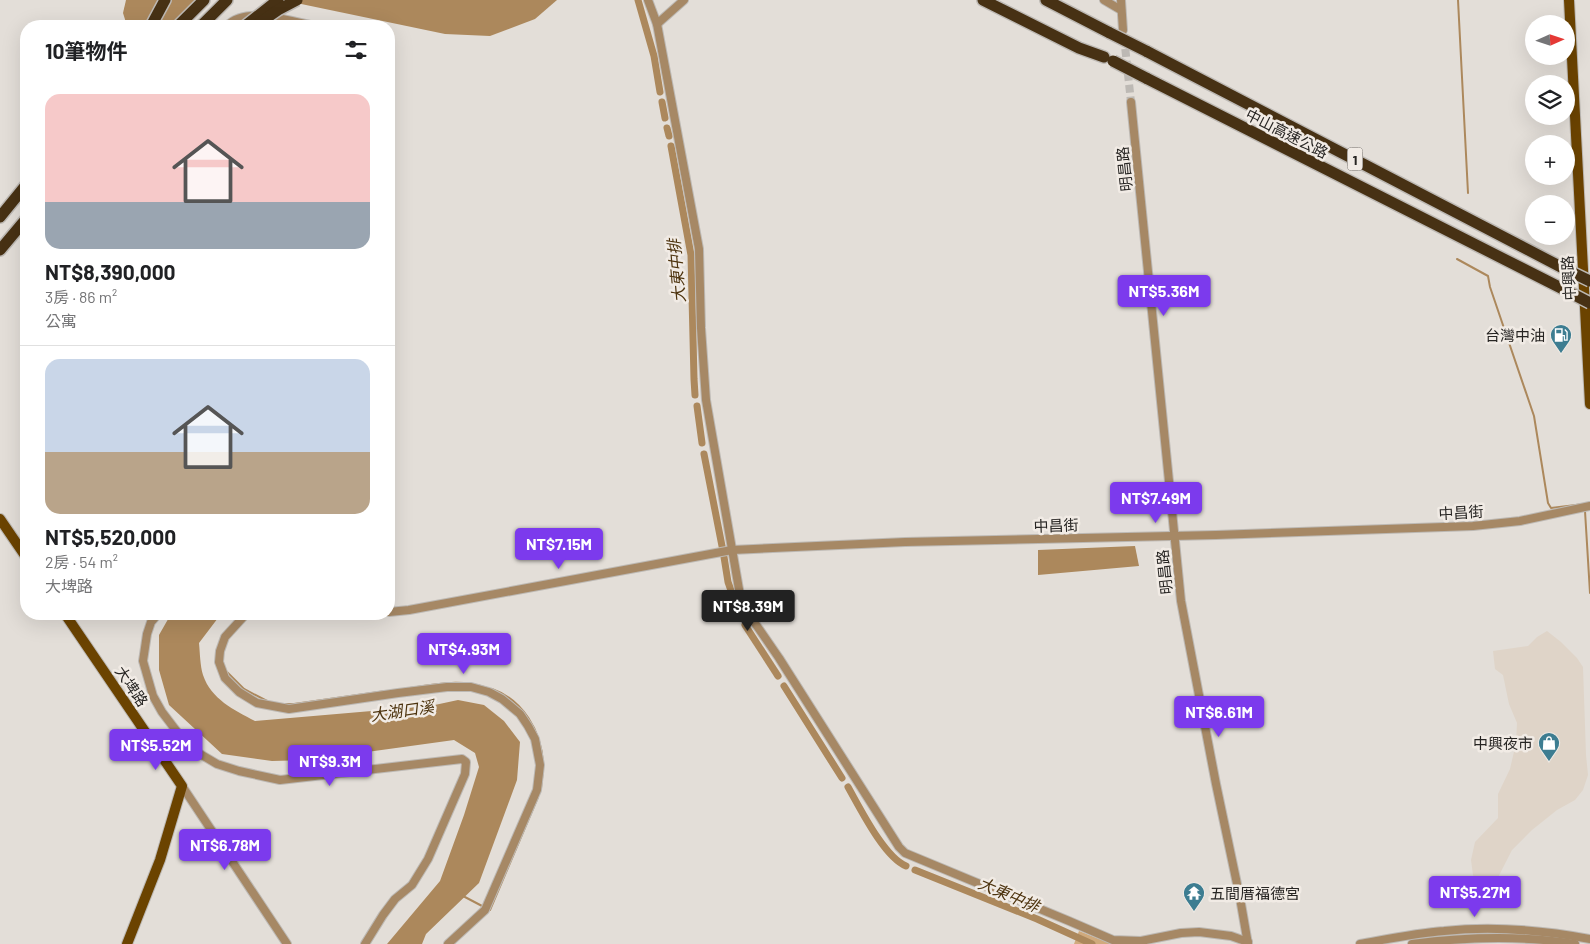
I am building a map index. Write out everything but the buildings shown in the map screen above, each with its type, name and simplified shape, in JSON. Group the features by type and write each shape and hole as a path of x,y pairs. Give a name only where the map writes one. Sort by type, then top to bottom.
{"highway":[{"path":"155,20 165,0"},
{"path":"184,20 204,0"},
{"path":"207,20 227,0"},
{"path":"253,20 278,0"},
{"path":"264,20 298,0"},
{"path":"983,0 1079,48 1109,59"},
{"name":"中山高速公路","path":"999,0 1146,78 1590,303"},
{"name":"中山高速公路","path":"1046,0 1590,282"},
{"path":"1056,0 1105,30"},
{"path":"0,217 20,192"},
{"path":"0,225 20,200"},
{"path":"0,251 20,226"},
{"path":"0,251 20,230"}],"main road":[{"name":"中興路","path":"1569,0 1590,404"},
{"path":"0,519 20,547"},
{"name":"大埤路","path":"69,620 182,786"},
{"path":"127,944 160,860 182,786"}],"street":[{"path":"648,0 657,24 699,249 701,328 706,400 740,595 748,613 779,658 899,847 905,853 1113,940 1141,940 1181,932 1199,932 1230,936 1248,943"},
{"path":"657,24 684,0"},
{"path":"1104,0 1121,10"},
{"path":"1120,0 1123,30"},
{"path":"237,20 242,17 256,15 283,20"},
{"name":"明昌路","path":"1131,102 1181,601 1248,943"},
{"name":"中昌街","path":"395,611 732,550 905,542 1216,535 1473,526 1520,521 1586,507"},
{"path":"153,620 147,634 143,661 153,696 162,712 178,733 195,751 217,764 238,771 280,780 427,764 452,759 462,759 466,762 465,774 428,859 412,885 395,899 383,915 365,944"},
{"path":"240,620 224,637 219,662 225,678 239,692 257,703 289,709 447,687 471,687 489,692 502,699 520,714 528,726 535,739 540,765 537,790 485,910 448,944"},
{"path":"182,786 287,944"},
{"path":"1360,944 1444,931 1501,928 1590,938"},
{"path":"1412,944 1443,940 1501,938 1575,944"}],"shaded area":[{"name":"中興夜市","path":"1547,631 1577,658 1583,667 1588,775 1583,790 1575,800 1557,810 1532,830 1512,850 1486,901 1473,875 1471,860 1475,842 1498,818 1498,794 1510,769 1516,743 1517,723 1509,704 1503,675 1495,669 1493,651 1528,646"},
{"path":"1079,931 1112,944 1074,944"}],"water":[{"path":"126,0 197,0 185,20 125,20 123,13"},
{"path":"282,0 557,0 535,19 490,36 445,34 395,24 395,20 378,20"},
{"path":"1135,546 1139,566 1038,575 1038,550"},
{"name":"大湖口溪","path":"168,620 216,620 199,643 203,675 217,697 231,708 255,721 430,706 458,700 484,705 504,721 520,742 517,780 479,883 426,934 422,944 387,944 440,881 479,767 475,753 454,740 309,760 272,761 222,754 169,705 159,670 159,635"}],"waterway":[{"name":"大東中排","path":"638,0 654,56 660,92"},
{"path":"1458,0 1468,193"},
{"name":"大東中排","path":"662,102 665,118"},
{"name":"大東中排","path":"667,128 669,136"},
{"name":"大東中排","path":"671,146 691,255 695,395"},
{"path":"1457,259 1488,276 1490,287 1534,416 1548,503 1551,508 1584,504"},
{"name":"大東中排","path":"697,406 702,443"},
{"name":"大東中排","path":"704,454 722,546"},
{"path":"1585,511 1590,593"},
{"name":"大東中排","path":"724,557 728,582 740,616"},
{"name":"大東中排","path":"745,625 778,676"},
{"path":"227,672 244,689 267,701"},
{"path":"403,689 456,683 466,683 487,688"},
{"name":"大東中排","path":"784,686 842,778"},
{"path":"492,689 513,701 528,718 539,739 543,763"},
{"path":"282,704 386,691"},
{"path":"541,788 543,770"},
{"name":"大東中排","path":"848,787 881,843 889,853 906,866"},
{"path":"488,909 490,910 538,797"},
{"name":"大東中排","path":"915,870 1037,919 1092,944"},
{"path":"463,896 484,907"}],"tunnel":[{"path":"1124,37 1131,102"}],"place":[{"name":"台灣中油","path":"1561,354"},
{"name":"中興夜市","path":"1549,762"},
{"name":"五間厝福德宮","path":"1194,912"}]}
